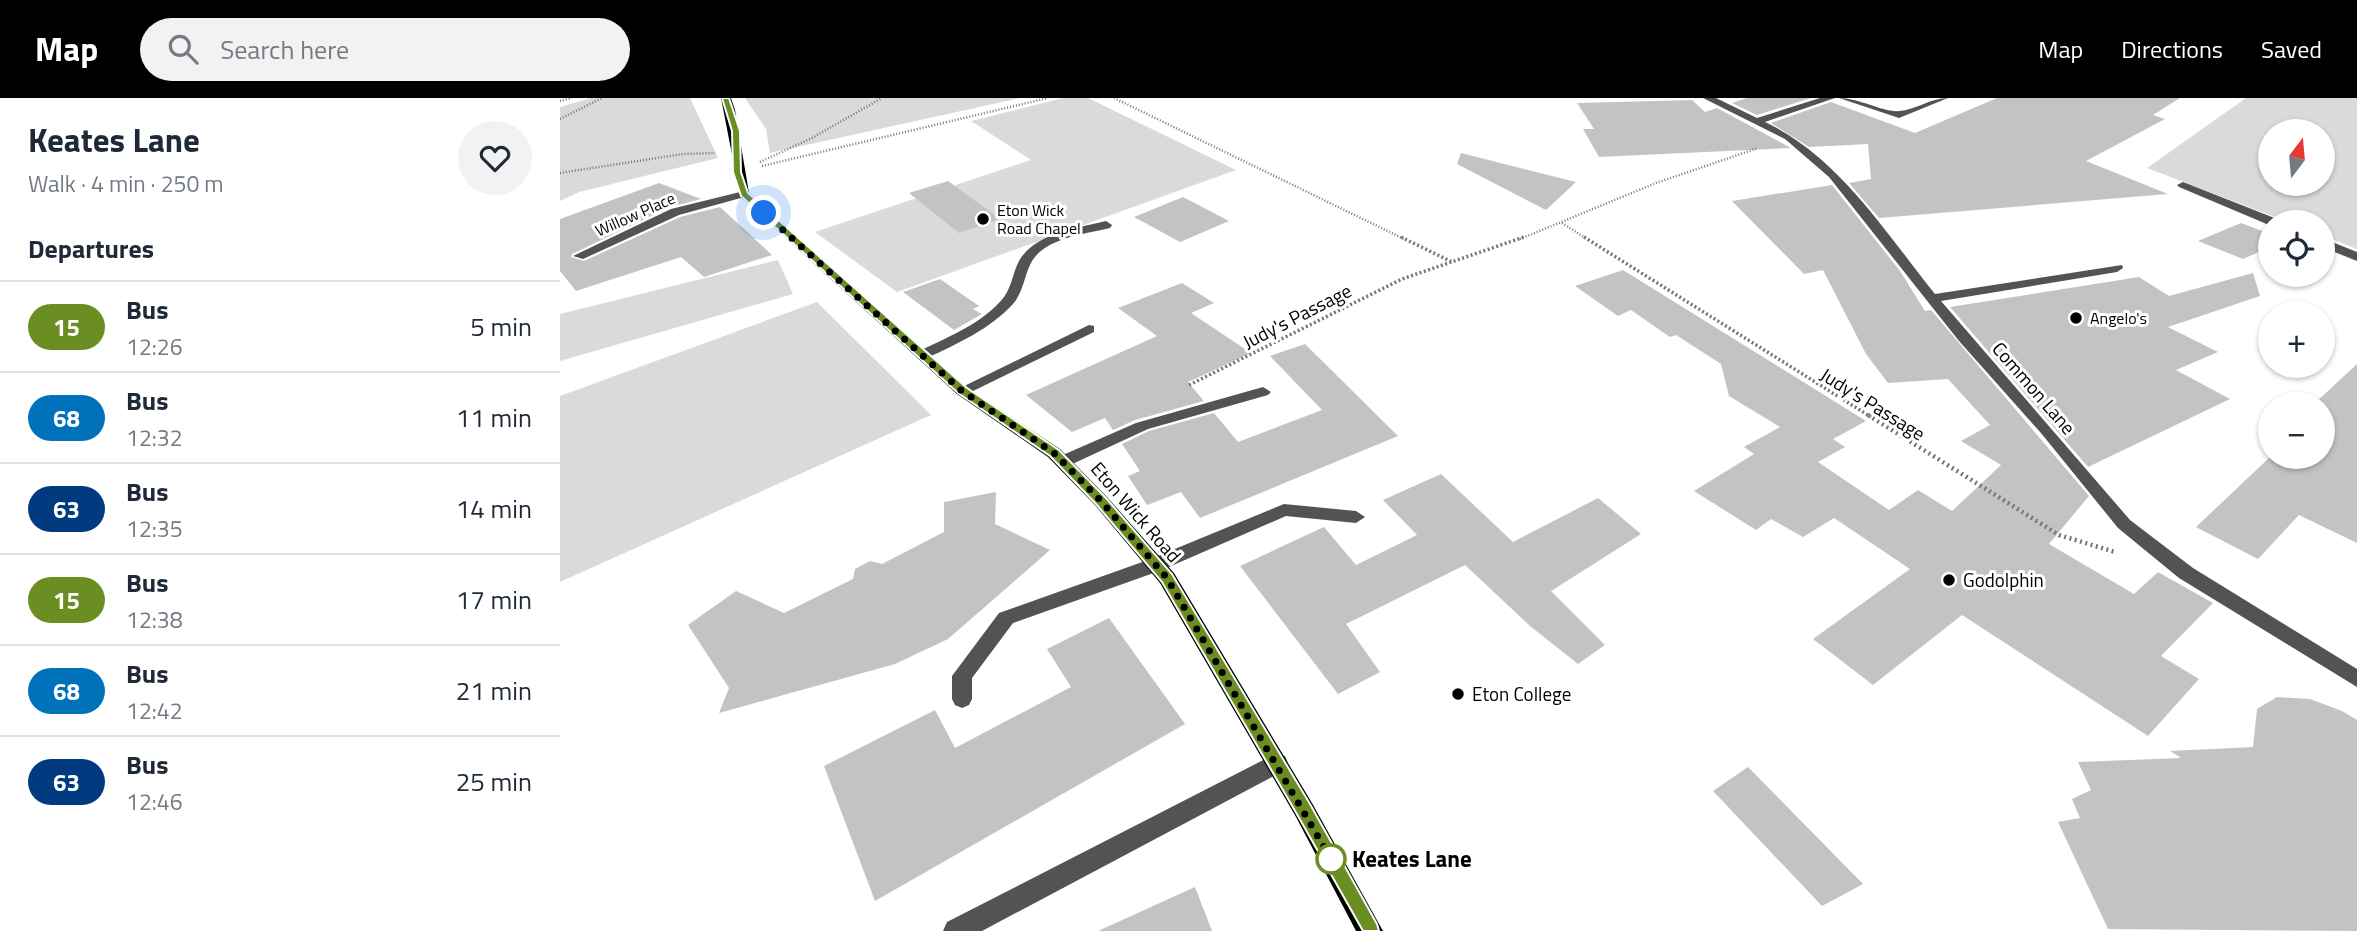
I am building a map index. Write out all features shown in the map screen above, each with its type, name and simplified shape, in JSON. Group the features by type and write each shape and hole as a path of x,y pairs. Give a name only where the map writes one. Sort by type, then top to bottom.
{"main road":[{"path":"726,98 736,131 737,172 744,194"},
{"name":"Eton Wick Road","path":"744,194 962,391 1062,462 1167,578 1277,763 1370,931"}],"street":[{"name":"Common Lane","path":"1708,98 1789,137 1833,175 2124,524 2186,573 2357,679"},
{"path":"1757,121 1830,98"},
{"path":"1844,98 1899,115 1943,98"},
{"path":"2183,185 2258,216"},
{"name":"Willow Place","path":"579,256 675,212 744,194"},
{"path":"922,355 973,331 1010,299 1028,257 1041,247 1078,231 1107,225"},
{"path":"2335,248 2357,257"},
{"path":"1934,298 2117,268"},
{"path":"962,391 1089,329"},
{"path":"1062,462 1142,426 1263,392"},
{"path":"962,699 962,676 1006,618 1155,565 1284,510 1356,517"},
{"path":"956,931 1277,763"}],"path":[{"path":"560,101 572,98"},
{"path":"560,119 597,103 602,98"},
{"path":"737,172 812,138 882,98"},
{"path":"737,172 1048,98"},
{"path":"1114,98 1452,262"},
{"name":"Judy's Passage","path":"1178,391 1402,279 1561,222 1656,183 1789,137"},
{"path":"560,173 683,154 737,152"},
{"name":"Judy's Passage","path":"1561,222 2059,535 2122,554"}],"shaded area":[{"path":"591,98 690,98 718,158 579,192 560,201 560,107"},
{"path":"745,98 1020,98 770,153 766,129"},
{"path":"1063,98 1088,98 1236,170 897,292 815,232 1031,160 971,121"},
{"path":"2246,98 2357,98 2357,249 2335,240 2335,210 2258,211 2147,168"},
{"path":"778,260 793,294 560,361 560,314"},
{"path":"817,302 931,415 560,582 560,396"}],"building":[{"path":"1747,98 1811,98 1757,115 1732,103"},
{"path":"1997,98 2180,98 2153,115 2165,119 2086,161 2168,194 1879,218 1849,183 1871,179 1868,144 1809,147 1771,123 1831,102 1915,133"},
{"path":"1692,100 1705,112 1717,108 1791,148 1599,157 1583,129 1594,129 1577,103"},
{"path":"1461,153 1576,182 1546,210 1457,164"},
{"path":"948,181 1000,219 959,233 909,193"},
{"path":"659,183 701,199 670,207 572,254 571,257 584,261 680,217 720,207 772,255 704,277 681,257 576,291 560,271 560,219"},
{"path":"1832,185 1900,271 1925,311 1931,310 2089,496 2049,544 2134,594 2158,572 2213,603 2161,656 2199,679 2148,736 1962,615 1873,685 1813,639 1910,569 1834,518 1803,537 1771,519 1756,530 1694,491 1754,454 1744,447 1780,427 1729,396 1721,364 1676,335 1670,337 1631,310 1618,316 1575,286 1623,270 1866,421 1833,439 1845,447 1818,462 1889,510 1918,490 1952,511 2001,465 1961,441 1990,425 1948,379 1888,383 1866,354 1823,270 1804,274 1732,201"},
{"path":"1183,197 1229,221 1180,242 1134,217"},
{"path":"2241,223 2258,229 2258,252 2243,259 2198,241"},
{"path":"2253,273 2260,296 2168,327 2218,352 2176,370 2230,399 2088,467 1950,307 2139,277 2169,296"},
{"path":"940,279 979,306 973,309 982,314 954,330 903,292"},
{"path":"1182,283 1214,303 1191,313 1251,353 1188,382 1204,401 1135,420 1113,430 1105,418 1072,432 1026,395 1157,336 1118,308"},
{"path":"1305,344 1398,436 1200,518 1181,492 1147,505 1128,476 1140,471 1122,444 1149,431 1214,413 1238,442 1322,410 1270,356"},
{"path":"2357,364 2357,543 2299,515 2258,559 2196,527 2258,468 2335,469 2335,392 2327,392"},
{"path":"1441,474 1513,542 1598,498 1641,534 1551,591 1605,645 1578,664 1530,626 1465,565 1346,624 1380,672 1338,694 1240,566 1324,527 1356,565 1417,535 1383,500"},
{"path":"996,492 995,524 1050,550 948,639 895,664 719,713 729,688 688,625 736,591 784,613 853,579 855,569 870,561 882,564 944,532 944,502"},
{"path":"1109,618 1185,724 875,901 824,766 935,710 955,748 1071,687 1047,649"},
{"path":"2277,697 2310,699 2357,720 2357,931 2108,929 2058,822 2080,818 2072,799 2091,790 2078,762 2181,758 2170,751 2253,747 2257,709"},
{"path":"1748,767 1863,884 1822,906 1713,791"},
{"path":"1195,887 1212,931 1098,931"}],"bus line":[{"name":"15","path":"725,98 736,131 737,172 744,194 962,391 1054,453 1101,501 1167,578 1304,810 1370,931"}],"place":[{"name":"Eton Wick Road Chapel","path":"983,219"},
{"name":"Angelo's","path":"2076,318"},
{"name":"Godolphin","path":"1949,580"},
{"name":"Eton College","path":"1458,694"},
{"name":"Keates Lane","path":"1331,859"}],"route":[{"path":"764,213 962,391 1054,453 1101,501 1167,578 1331,859"}]}
